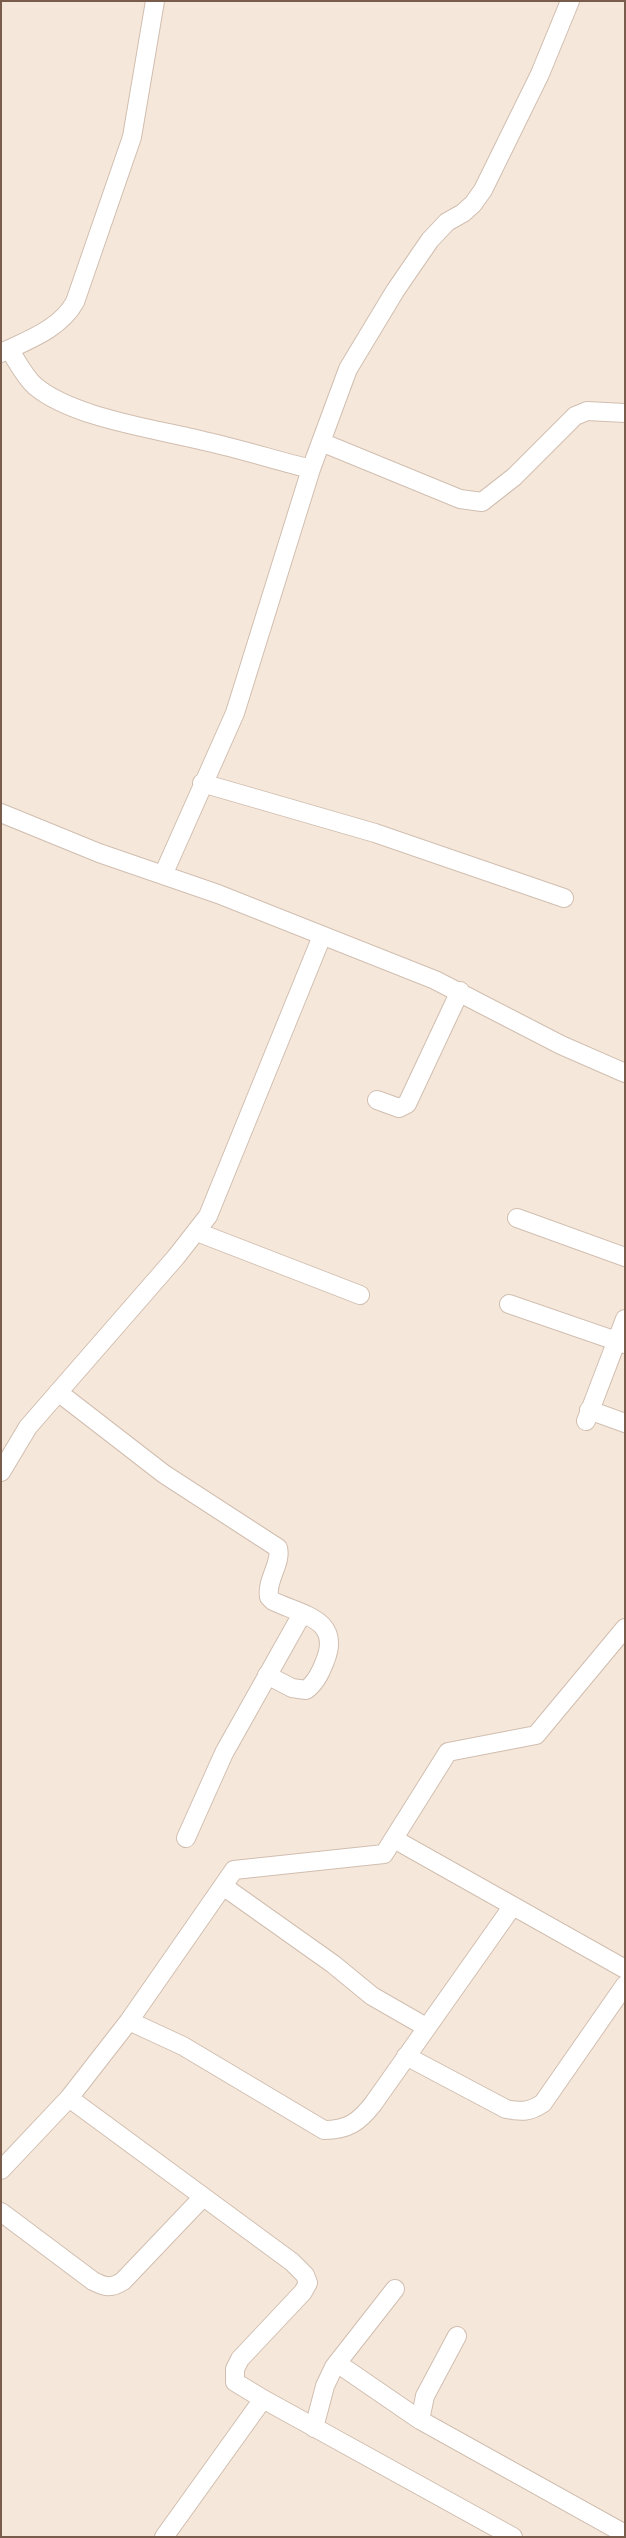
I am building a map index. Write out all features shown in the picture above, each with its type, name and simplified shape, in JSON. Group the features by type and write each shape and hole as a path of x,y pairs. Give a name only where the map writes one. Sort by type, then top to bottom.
{"street":[{"path":"155,1 132,137 75,302 63,319 41,334 5,351 35,386 50,396 72,406 114,420 206,441 311,469"},
{"path":"163,875 202,783 235,713 311,469 348,369 395,291 434,235 447,222 468,208 483,190 540,74 570,1"},
{"path":"321,442 460,499 482,502 514,477 575,416 587,410 625,413"},
{"path":"202,783 375,833 564,898"},
{"path":"1,813 66,841 242,903 460,991 561,1045 625,1073"},
{"path":"1,1472 28,1427 197,1232 216,1203 322,936"},
{"path":"377,1100 399,1108 407,1104 460,991"},
{"path":"517,1218 625,1256"},
{"path":"197,1232 360,1295"},
{"path":"509,1304 621,1342"},
{"path":"625,1319 621,1342 588,1415 625,1423"},
{"path":"58,1392 164,1474 275,1544 279,1553 270,1582 269,1597 273,1601 318,1621 329,1636 327,1657 318,1678 310,1687 300,1690 267,1674"},
{"path":"186,1838 224,1753 302,1614"},
{"path":"1,2170 69,2098 129,2021 234,1870 384,1854 448,1752 536,1734 625,1628"},
{"path":"394,1839 625,1968"},
{"path":"222,1886 333,1964 372,1996 426,2027"},
{"path":"129,2021 183,2046 324,2130 344,2128 361,2119 512,1906"},
{"path":"406,2056 506,2109 521,2112 532,2110 543,2103 625,1985"},
{"path":"69,2098 292,2262 305,2275 308,2283 294,2304 240,2359 235,2369 235,2382 314,2428 513,2537"},
{"path":"1,2212 94,2281 106,2287 122,2282 203,2197"},
{"path":"314,2428 325,2386 337,2363 395,2289"},
{"path":"420,2420 425,2396 457,2336"},
{"path":"337,2363 420,2420 625,2535"},
{"path":"164,2537 263,2399"}],"shaded area":[{"path":"1,1 625,1 625,2537 1,2537"}]}
